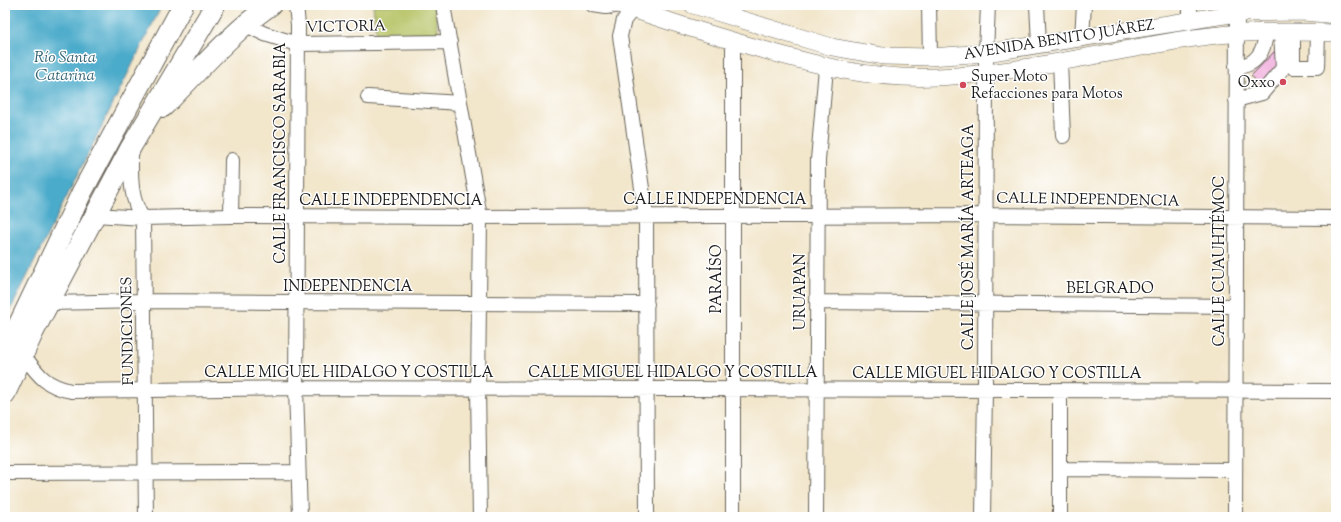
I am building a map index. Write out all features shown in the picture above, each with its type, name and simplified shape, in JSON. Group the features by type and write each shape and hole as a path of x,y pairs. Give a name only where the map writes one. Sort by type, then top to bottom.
{"highway":[{"path":"5,394 14,355 82,192 183,5"},
{"path":"14,355 34,331 131,147 215,5"},
{"path":"144,127 215,52 271,5"}],"main road":[{"name":"AVENIDA BENITO JUÁREZ","path":"693,5 714,8 832,47 883,56 930,56 986,53 1082,37 1190,12 1237,9 1336,15"},
{"name":"AVENIDA BENITO JUÁREZ","path":"625,8 826,68 856,73 899,77 936,77 986,74 1195,38 1280,32 1336,33"}],"street":[{"name":"CALLE FRANCISCO SARABIA","path":"296,5 296,388 297,472 300,517"},
{"path":"443,5 480,217 478,388 480,517"},
{"path":"593,5 625,8 620,42 646,216 647,517"},
{"path":"929,5 930,56"},
{"name":"CALLE JOSÉ MARÍA ARTEAGA","path":"983,517 986,53 988,5"},
{"path":"1037,5 1039,44"},
{"path":"1082,37 1084,5"},
{"name":"CALLE CUAUHTÉMOC","path":"1235,517 1237,9"},
{"name":"VICTORIA","path":"246,25 265,34 297,44 450,42"},
{"path":"1280,32 1293,67 1317,67 1318,32"},
{"path":"1236,66 1243,66 1253,63 1262,50 1280,32"},
{"path":"1236,100 1262,93 1283,68 1280,32"},
{"name":"PARAÍSO","path":"733,41 734,517"},
{"path":"1060,61 1063,136"},
{"name":"URUAPAN","path":"816,517 818,160 826,68"},
{"path":"368,97 460,103"},
{"name":"FUNDICIONES","path":"131,147 133,196 138,212 142,218 146,517"},
{"path":"231,216 232,160"},
{"name":"CALLE INDEPENDENCIA","path":"95,215 142,218 231,216 480,217 985,215 1336,218"},
{"name":"INDEPENDENCIA","path":"50,303 142,301 647,304"},
{"name":"BELGRADO","path":"817,302 984,305 1236,306"},
{"name":"CALLE MIGUEL HIDALGO Y COSTILLA","path":"14,355 50,385 71,391 296,388 1336,391"},
{"path":"1060,390 1060,517"},
{"path":"1060,469 1235,470"},
{"path":"5,472 297,472"}],"path":[{"path":"615,5 625,8"}],"green space":[{"path":"373,5 434,5 439,34 376,34"}],"water":[{"name":"Río Santa Catarina","path":"5,5 162,5 5,321"}],"building":[{"name":"Oxxo","path":"1274,52 1283,60 1261,84 1251,76"}],"place":[{"name":"Oxxo","path":"1283,82"},
{"name":"Super Moto Refacciones para Motos","path":"963,85"}]}
